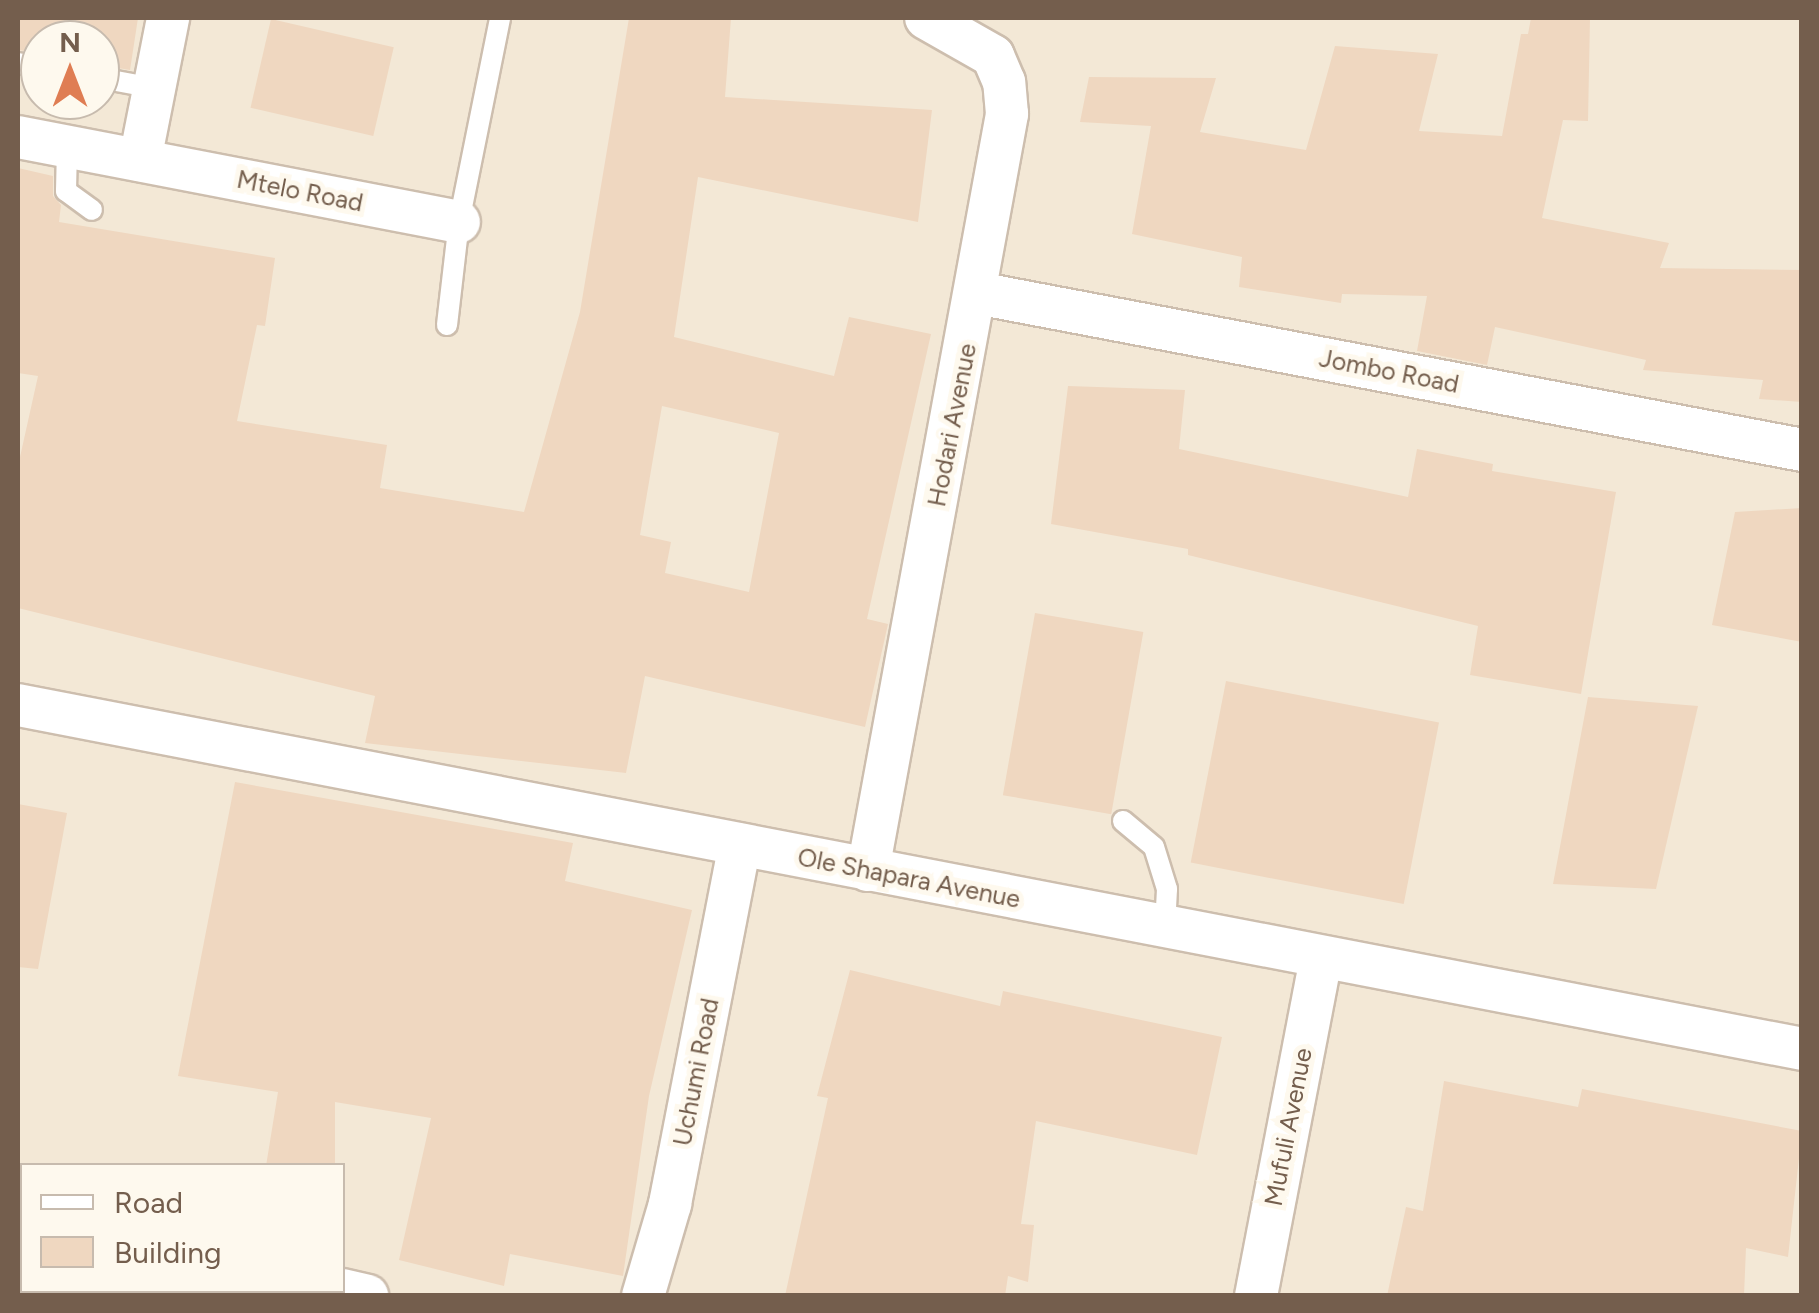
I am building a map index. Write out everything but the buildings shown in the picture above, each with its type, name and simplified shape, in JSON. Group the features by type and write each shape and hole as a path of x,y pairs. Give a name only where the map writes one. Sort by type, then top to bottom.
{"street":[{"path":"140,160 168,18"},
{"name":"Hodari Avenue","path":"868,870 1007,114 1004,82 993,56 926,18"},
{"name":"Mtelo Road","path":"18,138 459,222"},
{"name":"Jombo Road","path":"977,293 1802,450"},
{"name":"Ole Shapara Avenue","path":"18,705 1802,1050"},
{"name":"Uchumi Road","path":"643,1296 670,1204 740,845"},
{"name":"Mufuli Avenue","path":"1256,1296 1321,960"}],"lane":[{"path":"447,325 459,222 500,18"},
{"path":"120,82 154,88"},
{"path":"67,146 66,191 92,210"},
{"path":"1122,822 1154,848 1166,889 1165,928"}],"shaded area":[{"path":"18,18 1801,18 1801,1295 18,1295"}]}
